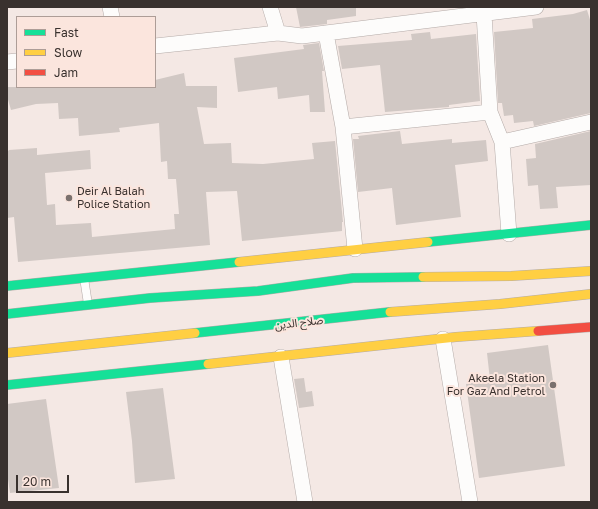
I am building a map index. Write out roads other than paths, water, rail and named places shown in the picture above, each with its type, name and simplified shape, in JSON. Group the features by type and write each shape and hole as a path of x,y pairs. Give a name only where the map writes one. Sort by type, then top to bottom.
{"main road":[{"path":"7,286 509,234 591,224"},
{"path":"7,314 150,298 258,291 353,278 511,276 591,271"},
{"name":"صلاح الدين","path":"7,353 383,313 500,304 591,294"},
{"path":"7,385 443,339 591,327"}],"street":[{"path":"270,7 278,33"},
{"path":"156,46 278,33 302,36 439,13 484,14 536,7"},
{"path":"484,14 490,112 502,142 509,234"},
{"path":"326,33 343,127 355,249"},
{"path":"343,127 490,112"},
{"path":"502,142 591,122"},
{"path":"443,339 470,502"},
{"path":"282,357 305,502"}],"lane":[{"path":"84,278 88,305"}],"place":[{"name":"Deir Al Balah Police Station","path":"69,198"},
{"name":"Akeela Station For Gaz And Petrol","path":"553,385"}]}
